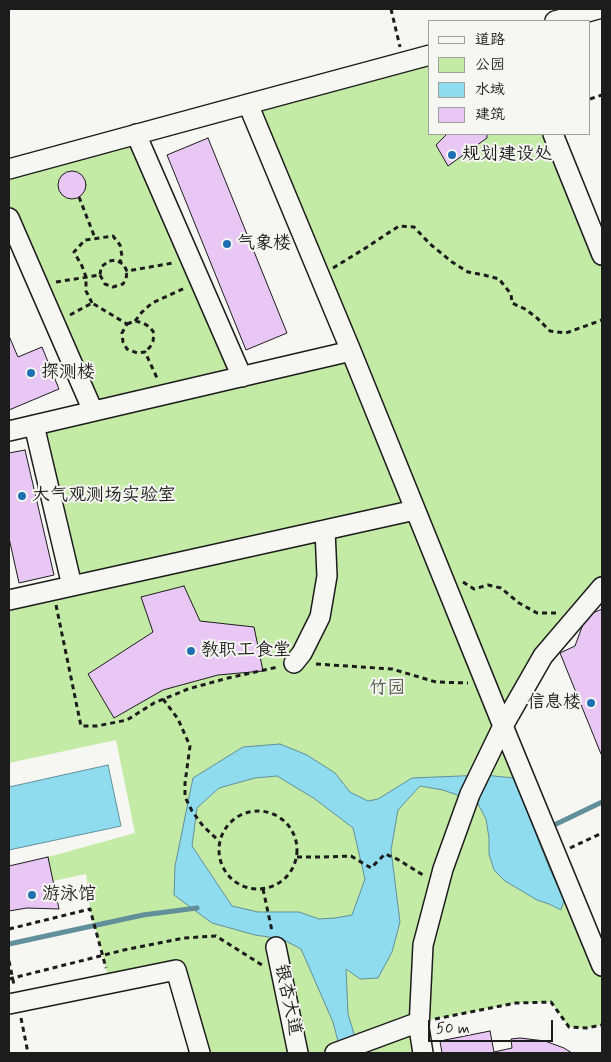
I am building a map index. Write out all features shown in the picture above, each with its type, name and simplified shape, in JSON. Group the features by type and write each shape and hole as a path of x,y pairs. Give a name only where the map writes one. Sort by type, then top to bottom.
{"street":[{"path":"559,20 598,9"},
{"path":"9,169 428,56"},
{"path":"248,104 602,966"},
{"path":"136,134 242,377"},
{"path":"553,135 602,255"},
{"path":"9,218 93,411"},
{"path":"9,431 351,351"},
{"path":"34,425 72,586"},
{"path":"9,600 415,510"},
{"path":"294,663 302,653 320,617 327,576 325,530"},
{"path":"423,1053 419,1022 423,945 440,881 470,794 503,726 543,656 602,588"},
{"name":"银杏大道","path":"276,947 298,1053"},
{"path":"13,1003 176,970 200,1053"},
{"path":"335,1053 419,1022"}],"path":[{"path":"391,9 404,62"},
{"path":"80,197 95,238"},
{"path":"320,276 399,226 414,227 430,244 468,272 499,279 511,294 512,303 536,317 550,331 566,333 602,320"},
{"path":"120,262 122,256 120,245 113,236 85,240 74,252 86,277 86,291 92,304 127,324"},
{"path":"116,260 120,262 127,271 123,284 113,287 105,284 100,275 101,267 109,261 116,260"},
{"path":"127,271 191,260"},
{"path":"38,284 100,275"},
{"path":"135,321 150,327 154,333 150,347 144,352 137,353 127,349 123,342 122,333 127,324 135,321 152,303 200,280"},
{"path":"54,323 92,304"},
{"path":"144,352 164,395"},
{"path":"439,568 474,590 488,585 501,588 519,603 537,613 581,611"},
{"path":"53,590 81,726 97,726 127,720 154,703 188,689 294,663 338,664 392,669 436,682 486,684"},
{"path":"163,700 178,719 190,746 185,797 199,821 220,842"},
{"path":"252,810 264,810 276,814 294,832 297,844 297,857 293,868 275,886 263,889 250,889 237,884 227,874 220,862 218,848 220,842 221,835 228,823 239,815 252,810"},
{"path":"554,850 602,833"},
{"path":"297,857 351,856 371,868 385,854 419,873 440,881"},
{"path":"263,889 276,947"},
{"path":"9,929 90,909 110,983"},
{"path":"11,978 102,955 184,938 216,936 257,963 281,973"},
{"path":"9,962 13,1003 28,1053"},
{"path":"419,1022 516,1003 551,1002 569,1028 586,1028 602,1025"}],"green space":[{"name":"竹园","path":"428,56 428,135 553,135 602,255 602,587 503,726 602,966 602,1025 586,1028 569,1027 551,1002 516,1003 419,1022 424,1053 200,1053 176,970 110,983 90,909 86,874 53,881 48,857 135,833 116,740 9,763 9,600 72,586 34,425 92,412 9,218 9,169 136,134 242,377 349,352 248,104"}],"water":[{"path":"280,744 307,755 335,773 350,792 368,801 378,799 412,778 484,775 514,778 564,900 561,910 537,900 505,881 494,870 489,854 486,819 477,802 443,790 420,786 398,810 391,850 400,922 392,952 378,978 360,979 346,969 348,1014 358,1047 341,1053 333,1022 301,949 282,939 255,935 212,923 174,895 175,866 193,778 243,747","holes":["277,776 315,799 353,828 365,879 352,915 319,919 299,912 258,912 232,906 192,846 197,808 219,788 255,778"]},
{"path":"108,765 121,826 9,850 9,787"}],"building":[{"name":"规划建设处","path":"446,135 487,135 487,138 448,166 436,145"},
{"name":"气象楼","path":"208,138 287,333 246,350 167,155"},
{"path":"72,171 82,175 86,185 82,195 72,199 62,195 58,185 62,175"},
{"name":"探测楼","path":"9,336 18,357 42,347 59,389 9,410"},
{"name":"大气观测场实验室","path":"25,450 54,575 19,583 9,538 9,453"},
{"name":"教职工食堂","path":"184,586 200,621 254,627 263,671 218,675 163,690 114,718 88,674 153,632 141,597"},
{"name":"信息楼","path":"602,609 601,754 560,653 575,646 586,616"},
{"name":"游泳馆","path":"48,857 59,909 27,908 9,911 9,866"},
{"path":"490,1031 494,1052 512,1048 511,1039 520,1038 545,1041 572,1053 442,1053 440,1041"}],"waterway":[{"path":"550,827 602,802"},
{"path":"9,944 143,915 197,908"}],"place":[{"name":"规划建设处","path":"452,155"},
{"name":"气象楼","path":"227,244"},
{"name":"探测楼","path":"31,373"},
{"name":"大气观测场实验室","path":"22,496"},
{"name":"教职工食堂","path":"191,651"},
{"name":"信息楼","path":"591,703"},
{"name":"游泳馆","path":"32,895"}]}
